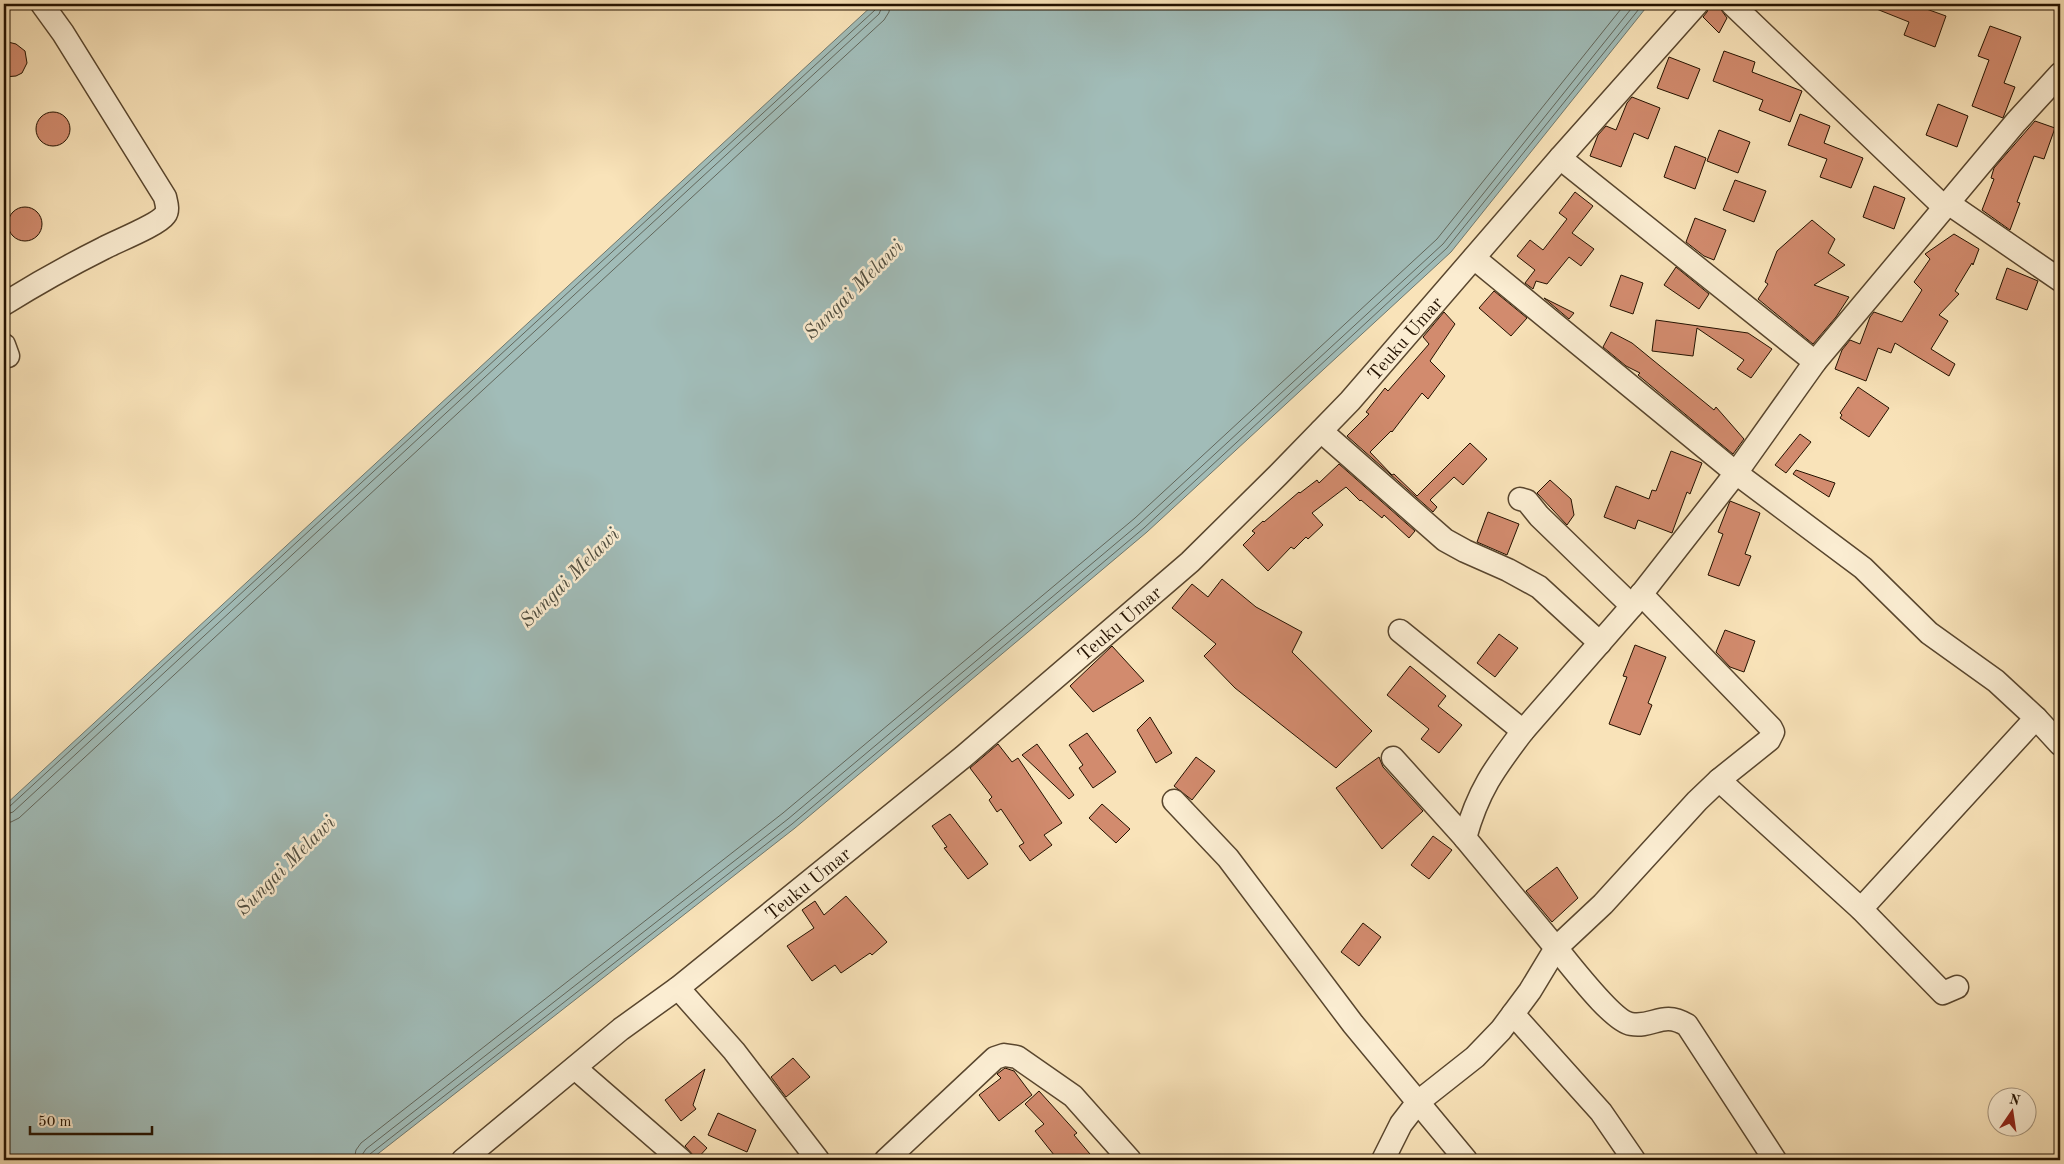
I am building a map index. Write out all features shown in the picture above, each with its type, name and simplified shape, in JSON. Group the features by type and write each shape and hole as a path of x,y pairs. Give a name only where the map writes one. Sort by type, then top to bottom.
{"street":[{"path":"4,304 96,252 157,222 165,215 167,206 165,196 63,33 42,4"},
{"name":"Teuku Umar","path":"476,1156 574,1068 621,1029 678,988 963,757 1190,562 1350,401 1560,158 1697,4"},
{"path":"1732,4 1946,205 2060,280"},
{"path":"1465,838 1472,810 1490,774 1522,731 1636,600 1736,473 1815,362 2016,122 2060,74"},
{"path":"1560,158 1815,362"},
{"path":"1474,258 1736,473 1863,568 1929,633 1996,681 2036,718 2060,744"},
{"path":"1321,431 1445,540 1538,587 1600,643"},
{"path":"1383,1160 1401,1124 1418,1102 1475,1057 1513,1014 1556,948 1604,904 1719,780 1769,740 1773,732 1636,600 1539,516 1527,501 1520,498"},
{"path":"1400,631 1522,731"},
{"path":"1862,909 2036,718"},
{"path":"1393,758 1465,838 1606,1007 1631,1024 1644,1024 1666,1018 1677,1019 1687,1025 1775,1160"},
{"path":"1719,780 1862,909 1943,993 1957,987"},
{"path":"1174,801 1228,858 1353,1024 1466,1160"},
{"path":"678,988 734,1050 818,1160"},
{"path":"1513,1014 1601,1112 1634,1160"},
{"path":"886,1160 995,1058 1004,1054 1017,1057 1073,1096 1130,1160"},
{"path":"574,1068 681,1160"}],"water":[{"name":"Sungai Melawi","path":"874,4 1649,4 1451,252 1147,532 795,828 370,1160 4,1160 4,806"}],"building":[{"path":"1710,4 1717,4 1727,18 1719,33 1703,17"},
{"path":"1864,4 1918,4 1918,6 1946,16 1935,47 1904,35 1909,22"},
{"path":"1990,26 2021,37 2004,83 2015,87 2003,118 1972,106 1989,60 1978,56"},
{"path":"4,41 16,44 25,51 27,63 22,73 16,76 4,77"},
{"path":"1724,51 1755,62 1752,72 1802,91 1790,122 1759,110 1763,100 1713,81"},
{"path":"1669,57 1700,69 1688,99 1657,88"},
{"path":"1632,97 1660,108 1648,139 1634,133 1621,167 1590,156 1598,135 1606,126 1616,130 1627,103"},
{"path":"1938,104 1968,116 1957,147 1926,135"},
{"path":"53,112 60,113 65,117 69,122 69,136 65,141 60,145 53,146 46,145 41,141 37,136 36,129 37,122 41,117 46,113"},
{"path":"1800,114 1830,126 1824,143 1863,158 1851,188 1820,177 1827,159 1788,145"},
{"path":"2035,121 2055,128 2044,159 2034,156 2017,202 2020,203 2010,230 1982,210 1994,179 1991,178 1994,168"},
{"path":"1719,130 1750,142 1738,173 1707,161"},
{"path":"1675,146 1706,158 1695,189 1664,177"},
{"path":"1735,180 1766,191 1754,222 1723,210"},
{"path":"1874,186 1905,198 1894,229 1863,217"},
{"path":"1575,192 1593,206 1572,233 1594,249 1581,266 1569,257 1547,284 1536,281 1533,289 1525,283 1535,270 1517,256 1530,240 1543,250 1567,219 1559,213"},
{"path":"25,207 32,208 37,212 41,217 41,231 37,236 32,240 25,241 18,240 13,236 9,231 8,224 9,217 13,212 18,208"},
{"path":"1695,218 1726,230 1714,260 1704,256 1686,242"},
{"path":"1812,220 1835,239 1828,253 1845,265 1814,285 1849,297 1836,317 1813,344 1758,299 1768,284 1765,282 1777,251"},
{"path":"1954,234 1979,249 1973,265 1972,263 1955,291 1959,294 1939,315 1948,321 1931,349 1955,364 1949,376 1895,343 1891,353 1878,348 1866,381 1835,369 1842,350 1850,340 1860,344 1870,317 1874,312 1902,322 1922,290 1914,282 1930,259 1925,254"},
{"path":"1676,267 1709,294 1699,309 1664,285"},
{"path":"2007,268 2038,281 2027,310 1996,299"},
{"path":"1621,275 1643,283 1633,314 1610,306"},
{"path":"1494,291 1527,318 1511,336 1479,308"},
{"path":"1544,298 1574,313 1569,319"},
{"path":"1444,312 1455,324 1430,361 1445,376 1428,399 1422,393 1392,432 1370,452 1392,475 1394,474 1417,496 1470,443 1487,459 1463,485 1454,477 1430,500 1437,507 1433,512 1347,436 1369,414 1366,412 1385,388 1388,391 1429,344 1423,337"},
{"path":"1656,320 1748,333 1772,349 1751,378 1737,369 1744,360 1697,328 1693,356 1652,351"},
{"path":"1611,332 1632,343 1714,410 1716,407 1744,439 1733,454 1638,375 1640,373 1626,366 1603,347"},
{"path":"1858,387 1889,408 1869,437 1840,418 1842,415 1840,413"},
{"path":"1800,434 1811,442 1786,473 1775,465"},
{"path":"1671,451 1702,463 1690,494 1687,492 1672,533 1638,520 1635,529 1604,517 1616,486 1649,499 1652,490 1656,491"},
{"path":"1339,464 1415,531 1409,538 1384,515 1382,518 1346,487 1312,513 1323,525 1308,539 1306,537 1294,549 1291,547 1268,571 1243,545 1255,533 1252,531 1299,492 1317,480 1319,483"},
{"path":"1796,470 1835,483 1829,497 1793,474"},
{"path":"1550,480 1571,499 1574,515 1567,525 1537,493"},
{"path":"1730,501 1760,513 1745,554 1751,556 1739,586 1708,575 1723,534 1718,532"},
{"path":"1488,512 1519,524 1507,555 1477,542"},
{"path":"1222,579 1256,607 1302,632 1292,652 1372,731 1336,768 1235,688 1204,656 1216,644 1172,608 1192,584 1208,597"},
{"path":"1725,630 1755,641 1744,672 1730,667 1716,652"},
{"path":"1499,634 1518,648 1495,677 1477,663"},
{"path":"1635,645 1666,657 1648,703 1652,705 1640,735 1609,724 1627,677 1623,676"},
{"path":"1112,646 1144,681 1093,712 1070,686"},
{"path":"1410,666 1446,696 1438,706 1462,725 1439,753 1421,739 1429,729 1387,695"},
{"path":"1150,717 1172,753 1156,763 1137,730"},
{"path":"1087,733 1116,772 1093,788 1079,768 1083,765 1069,745"},
{"path":"998,744 1012,762 1018,758 1062,823 1044,835 1052,845 1030,861 1019,846 1024,843 1001,809 997,812 989,800 992,797 970,768"},
{"path":"1037,744 1074,795 1069,799 1022,755"},
{"path":"1196,757 1215,771 1192,800 1174,786"},
{"path":"1379,757 1383,767 1423,811 1382,849 1336,788"},
{"path":"1102,804 1130,829 1116,843 1089,818"},
{"path":"950,814 988,864 968,879 944,848 947,847 932,826"},
{"path":"1433,836 1452,850 1429,879 1411,865"},
{"path":"1557,867 1578,898 1552,922 1526,891"},
{"path":"846,896 887,942 872,955 870,953 841,973 835,965 812,981 787,946 814,928 802,910 815,901 824,915"},
{"path":"1363,923 1381,937 1359,966 1341,952"},
{"path":"793,1058 810,1077 786,1097 771,1077"},
{"path":"1005,1068 1014,1071 1032,1095 999,1121 979,1095 1001,1078 997,1074"},
{"path":"705,1069 693,1105 696,1109 681,1121 665,1100"},
{"path":"1039,1091 1077,1133 1074,1135 1095,1160 1058,1160 1035,1131 1044,1124 1025,1104"},
{"path":"718,1113 756,1130 747,1152 708,1135"},
{"path":"694,1136 707,1148 696,1160 694,1160 693,1155 685,1146"}]}
